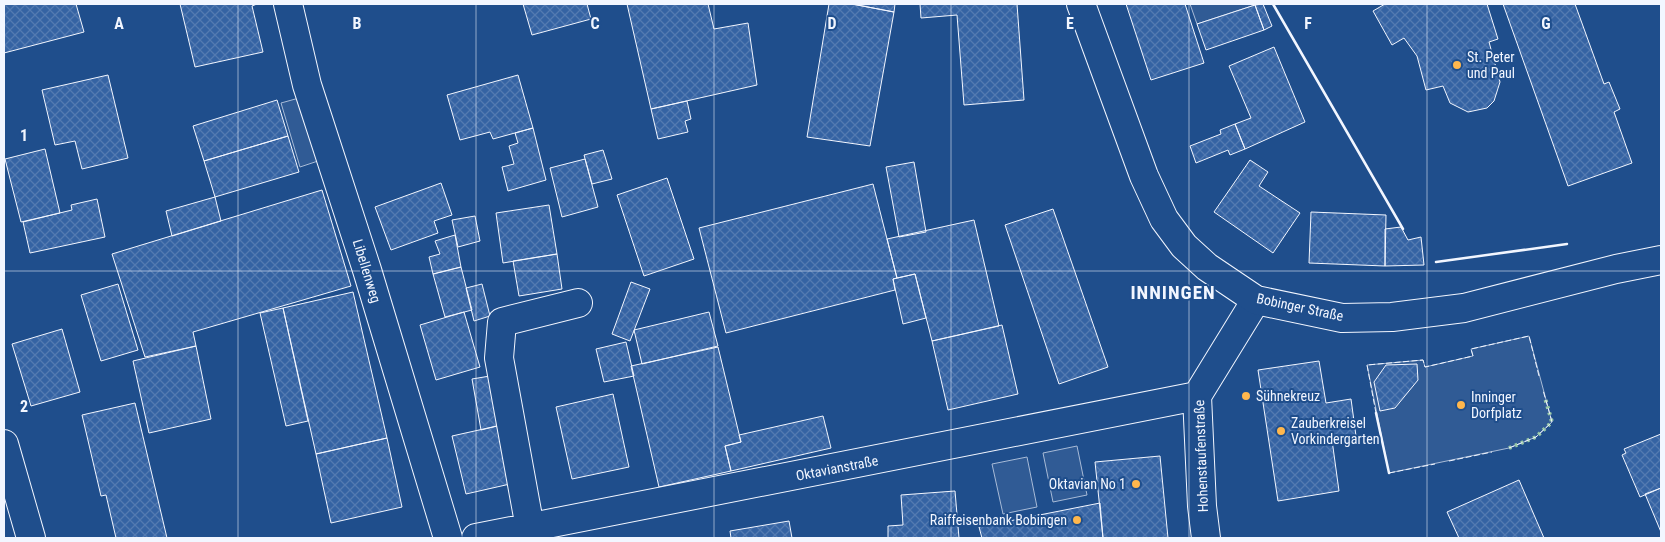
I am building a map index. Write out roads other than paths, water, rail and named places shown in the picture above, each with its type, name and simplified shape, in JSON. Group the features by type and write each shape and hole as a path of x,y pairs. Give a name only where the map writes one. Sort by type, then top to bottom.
{"street":[{"name":"Libellenweg","path":"288,4 307,85 367,270 448,538"},
{"name":"Bobinger Straße","path":"1081,4 1144,176 1164,219 1184,246 1207,268 1256,300 1342,318 1392,317 1464,308 1616,269 1661,260"},
{"name":"Hohenstaufenstraße","path":"1206,538 1202,506 1197,396 1256,300"},
{"path":"530,528 499,358 502,322 578,303"},
{"name":"Oktavianstraße","path":"476,538 1197,396"},
{"path":"4,444 31,538"}],"place":[{"name":"St. Peter und Paul","path":"1457,65"},
{"name":"Sühnekreuz","path":"1246,396"},
{"name":"Inninger Dorfplatz","path":"1461,405"},
{"name":"Zauberkreisel Vorkindergarten","path":"1281,431"},
{"name":"Oktavian No 1","path":"1136,484"},
{"name":"Raiffeisenbank Bobingen","path":"1077,520"}],"district":[{"name":"INNINGEN","path":"1173,292"}]}
